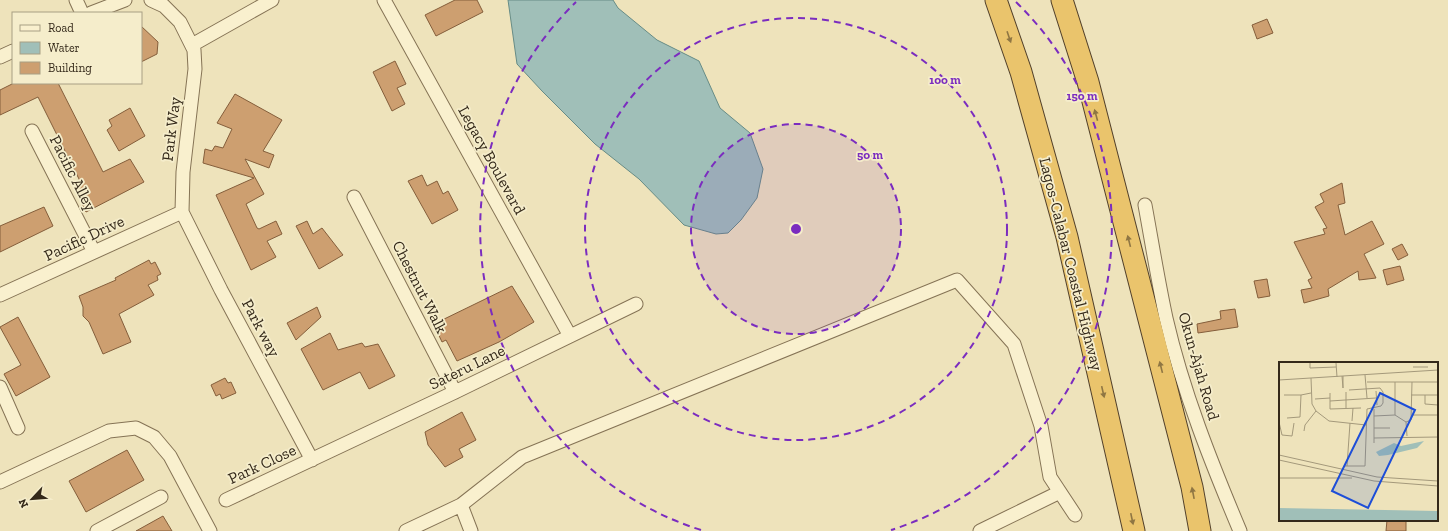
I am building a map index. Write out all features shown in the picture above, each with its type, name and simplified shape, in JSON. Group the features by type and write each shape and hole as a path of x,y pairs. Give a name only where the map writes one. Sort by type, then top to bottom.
{"highway":[{"name":"Lagos-Calabar Coastal Highway","path":"996,0 1021,72 1067,237 1134,531"},
{"path":"1062,0 1090,89 1192,487 1200,531"}],"street":[{"path":"76,0 82,12"},
{"path":"95,12 125,0"},
{"path":"151,0 164,6 180,22 193,47 272,0"},
{"name":"Legacy Boulevard","path":"384,0 570,336"},
{"name":"Park Way","path":"182,212 181,200 183,172 195,69 193,47"},
{"path":"0,57 12,51"},
{"name":"Pacific Alley","path":"32,131 94,252"},
{"name":"Chestnut Walk","path":"354,197 455,392"},
{"name":"Okun-Ajah Road","path":"1145,205 1166,319 1180,370 1207,452 1240,531"},
{"name":"Pacific Drive","path":"0,296 182,212"},
{"name":"Park way","path":"182,212 221,290 312,460"},
{"path":"406,531 461,505 522,457 958,280 1014,344 1042,426 1050,477 1075,515"},
{"name":"Sateru Lane","path":"312,460 636,304"},
{"path":"0,387 18,428"},
{"path":"0,482 109,431 136,428 154,436 170,456 210,531"},
{"name":"Park Close","path":"226,500 312,460"},
{"path":"980,531 1060,492"},
{"path":"97,531 161,497"},
{"path":"461,505 470,531"}],"water":[{"path":"508,0 613,0 618,8 657,40 699,61 720,108 750,133 763,169 757,198 741,220 728,233 716,234 684,225 639,179 595,144 542,91 517,64"}],"building":[{"path":"455,0 477,0 483,12 436,36 425,15"},
{"path":"1267,19 1273,33 1257,39 1252,25"},
{"path":"142,27 158,42 157,54 142,62"},
{"path":"395,61 406,84 397,88 405,104 392,111 373,72"},
{"path":"12,84 59,84 103,172 130,159 144,182 86,212 74,187 81,183 38,97 0,115 0,90"},
{"path":"235,94 282,120 263,151 274,155 269,168 245,159 264,194 246,204 257,228 259,229 276,221 282,234 267,241 276,257 251,270 216,195 254,178 203,163 205,149 212,151 215,146 223,148 232,129 217,123"},
{"path":"130,108 145,136 119,151 107,130 112,126 109,120"},
{"path":"422,175 427,186 437,181 443,194 448,191 458,210 432,224 408,181"},
{"path":"1342,183 1345,203 1338,205 1345,235 1372,221 1384,244 1364,254 1376,278 1359,280 1358,271 1328,289 1329,296 1304,303 1301,290 1312,288 1308,280 1312,278 1294,242 1325,234 1323,229 1327,228 1315,207 1324,202 1320,194"},
{"path":"44,207 53,226 0,252 0,226"},
{"path":"307,221 313,234 322,228 343,255 319,269 296,226"},
{"path":"1402,244 1408,255 1398,260 1392,249"},
{"path":"149,260 151,264 155,262 161,274 157,276 158,280 148,285 154,295 119,314 131,342 103,354 89,322 83,316 83,307 79,296 116,280 115,278"},
{"path":"1400,266 1404,280 1387,285 1383,270"},
{"path":"1267,279 1270,296 1258,298 1254,281"},
{"path":"512,286 534,322 499,342 457,361 446,340 442,342 435,327 438,326 436,323"},
{"path":"317,307 321,317 296,340 287,323"},
{"path":"1235,309 1238,327 1198,333 1197,324 1221,319 1220,311"},
{"path":"18,317 50,377 16,396 4,374 21,365 0,327"},
{"path":"330,333 338,350 362,343 365,347 378,344 395,376 369,389 360,372 323,390 301,349"},
{"path":"225,378 228,383 231,382 236,393 222,399 220,394 216,396 211,385"},
{"path":"462,412 476,440 459,449 463,457 445,467 428,445 425,432"},
{"path":"127,450 144,480 86,512 69,481"},
{"path":"163,516 172,531 136,531"},
{"path":"1387,521 1406,521 1406,531 1386,531"}]}
